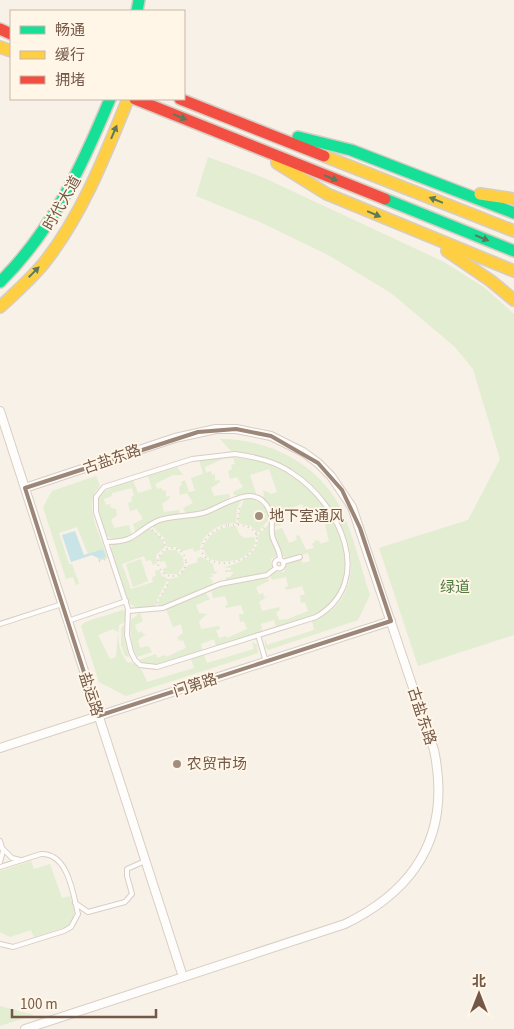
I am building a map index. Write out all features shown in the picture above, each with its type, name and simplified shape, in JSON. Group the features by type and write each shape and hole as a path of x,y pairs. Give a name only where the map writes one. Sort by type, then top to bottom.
{"main road":[{"name":"时代大道","path":"0,282 28,253 58,212 87,156 110,100"},
{"name":"时代大道","path":"0,307 43,264 74,217 101,163 128,100"},
{"path":"138,100 514,251"},
{"path":"183,100 514,231"},
{"path":"246,124 352,150 514,213"},
{"path":"240,141 327,194 514,271"},
{"path":"447,188 514,199"},
{"path":"417,232 491,281 514,300"}],"street":[{"name":"盐运路","path":"0,411 183,977"},
{"name":"古盐东路","path":"25,488 198,432 236,429 271,436 287,442 318,463 342,490 360,528 437,767 438,811 421,859 401,887 367,914 345,924 25,1029"},
{"name":"门第路","path":"0,748 391,621"}],"lane":[{"path":"234,454 257,458 292,472 317,494 335,520 348,555 346,582 340,596 325,612 308,620 157,667 146,667 135,660 127,640 128,611 126,601 94,506 99,491 109,485 192,459 234,454"},
{"path":"106,542 128,540 164,518 205,512 233,498 244,496 257,498 268,510 271,517 272,537 278,549 282,567 276,568 268,576 220,584 174,605 158,609 128,611"},
{"path":"276,568 274,562 300,557"},
{"path":"68,621 126,601"},
{"path":"0,624 62,604"},
{"path":"258,635 266,662"},
{"path":"0,841 2,848 0,862"},
{"path":"2,848 12,858 25,859"},
{"path":"0,867 47,854 58,859 66,871 78,917 71,927 13,947 0,944"},
{"path":"75,903 88,912 125,902 132,894 127,869 145,861"}],"path":[{"path":"237,524 238,510 244,496"},
{"path":"237,524 249,527 255,532 257,539 253,550 244,558 230,563 215,562 205,557 202,546 207,536 221,528 237,524"},
{"path":"150,525 163,539 166,549"},
{"path":"166,549 178,550 186,561 182,572 178,576 168,576 163,575 157,557 166,549"},
{"path":"158,609 157,600 166,588 168,576"}],"highlighted area":[{"path":"236,429 271,436 318,463 342,490 360,528 391,621 98,716 25,488 198,432"}],"green space":[{"name":"绿道","path":"208,157 262,177 444,262 485,288 514,314 514,635 418,666 379,548 468,520 500,459 473,369 455,347 391,293 330,256 260,222 196,196"},
{"path":"220,439 257,444 291,457 321,480 332,494 342,511 350,531 370,595 358,620 268,650 265,647 265,638 267,645 314,630 312,621 333,608 345,591 351,572 350,551 343,530 333,510 319,492 303,477 287,466 269,459 231,451"},
{"path":"232,456 259,461 283,471 306,487 319,501 331,518 345,554 345,573 340,590 329,605 304,619 276,627 274,620 261,624 262,631 216,646 214,639 201,644 202,650 179,659 161,664 146,664 139,660 156,654 157,658 165,655 166,657 186,648 183,640 175,639 183,633 181,624 173,627 166,609 205,592 210,599 196,605 199,613 207,614 199,621 201,629 219,626 220,629 216,630 219,638 226,636 227,638 247,629 244,621 240,622 239,614 244,614 241,605 226,608 225,606 228,604 225,596 213,598 211,590 221,585 267,578 269,581 256,587 259,595 263,593 264,597 268,596 259,602 262,611 279,607 280,610 276,612 279,620 288,619 308,611 305,602 301,603 300,595 305,595 302,586 286,590 285,587 288,586 286,577 272,580 270,576 274,572 284,572 288,562 300,558 303,563 310,561 308,553 287,560 282,555 273,531 282,528 289,543 297,540 296,536 299,535 306,550 314,548 312,544 315,542 314,538 316,541 319,540 320,544 329,541 324,520 322,521 319,513 311,515 312,519 309,520 309,524 306,520 309,519 302,504 294,507 293,517 287,511 279,514 281,525 274,526 271,509 261,499 264,495 263,490 271,494 277,492 269,469 250,475 256,493 254,495 234,495 233,492 243,487 237,477 230,479 228,471 232,469 231,465 235,464 233,458 223,459 205,467 206,473 211,471 212,475 215,474 215,481 219,480 220,482 211,488 214,496 229,494 230,497 207,510 187,515 183,508 193,503 187,493 180,495 179,487 182,485 181,482 185,480 189,492 195,491 191,478 203,474 199,460"},
{"path":"177,467 183,475 173,475 155,484 157,489 166,490 166,497 169,496 170,498 162,504 164,512 179,510 180,515 157,519 136,533 133,524 143,519 137,509 130,511 128,503 132,501 131,497 134,496 132,488 112,493 112,496 104,499 106,505 110,504 111,508 116,509 117,515 111,520 114,528 129,525 132,535 120,540 107,536 98,504 99,498 103,493 133,480 138,493 152,489 148,476"},
{"path":"96,476 100,486 92,502 92,511 97,531 108,558 99,561 98,559 105,557 103,549 88,554 77,527 59,533 69,564 72,564 79,584 76,585 73,577 66,579 43,507 52,491"},
{"path":"245,497 254,499 261,504 270,518 257,533 251,526 238,523"},
{"path":"242,498 237,509 236,523 230,523 212,530 201,544 200,550 194,552 193,548 183,551 176,547 167,547 164,538 152,526 167,520 207,514"},
{"path":"270,523 270,537 278,555 271,559 272,570 264,575 226,580 226,577 230,577 234,572 225,572 225,570 231,570 231,568 223,567 241,561 252,553 258,542 258,535"},
{"path":"236,526 239,534 244,538 255,537 254,545 250,551 237,560 229,561 212,560 206,556 203,547 212,534 226,527"},
{"path":"150,528 162,539 165,547 156,555 157,563 153,565 151,560 146,561 144,556 122,564 131,589 153,582 152,577 156,576 155,571 159,570 162,576 167,578 157,600 156,608 137,608 129,603 111,548 113,544 134,540"},
{"path":"166,550 176,550 183,557 184,566 177,574 164,574 163,569 167,567 165,561 160,562 159,557"},
{"path":"202,557 213,564 214,571 217,572 216,574 210,574 214,576 209,578 213,581 212,585 181,600 158,607 169,579 178,577 188,565 198,562 197,558"},
{"path":"141,559 148,581 133,587 126,564"},
{"path":"125,611 125,622 119,625 120,649 127,662 135,664 140,669 147,682 194,668 191,659 204,655 207,663 254,649 252,642 257,645 258,653 126,696 99,682 81,626 85,622","holes":["113,629 118,632 116,657 110,659 98,635"]},
{"path":"140,613 143,621 135,625 138,633 142,631 143,634 146,634 138,640 140,648 148,646 152,652 137,657 131,639 131,620"},
{"path":"124,625 124,638 129,657 125,656 121,645 121,628"},
{"path":"31,861 34,869 50,864 62,898 70,896 74,908 74,919 66,927 34,937 31,930 10,937 0,932 0,871"},
{"path":"0,1006 34,1015 0,1026"}],"water":[{"path":"75,531 84,555 103,549 106,557 100,559 92,555 71,562 62,535"}],"traffic: fast":[{"path":"137,10 139,0"},
{"path":"0,282 35,241 64,197 77,173 110,100"},
{"path":"298,137 351,150 514,213"},
{"path":"385,199 514,251"}],"traffic: slow":[{"path":"0,47 10,51"},
{"path":"0,307 39,269 58,245 92,184 128,100"},
{"path":"324,156 514,231"},
{"path":"277,163 327,194 514,271"},
{"path":"480,194 514,199"},
{"path":"447,251 491,281 514,300"}],"traffic: jam":[{"path":"0,29 10,34"},
{"path":"138,100 385,199"},
{"path":"183,100 324,156"}],"place":[{"name":"地下室通风","path":"259,516"},
{"name":"农贸市场","path":"177,764"}]}
